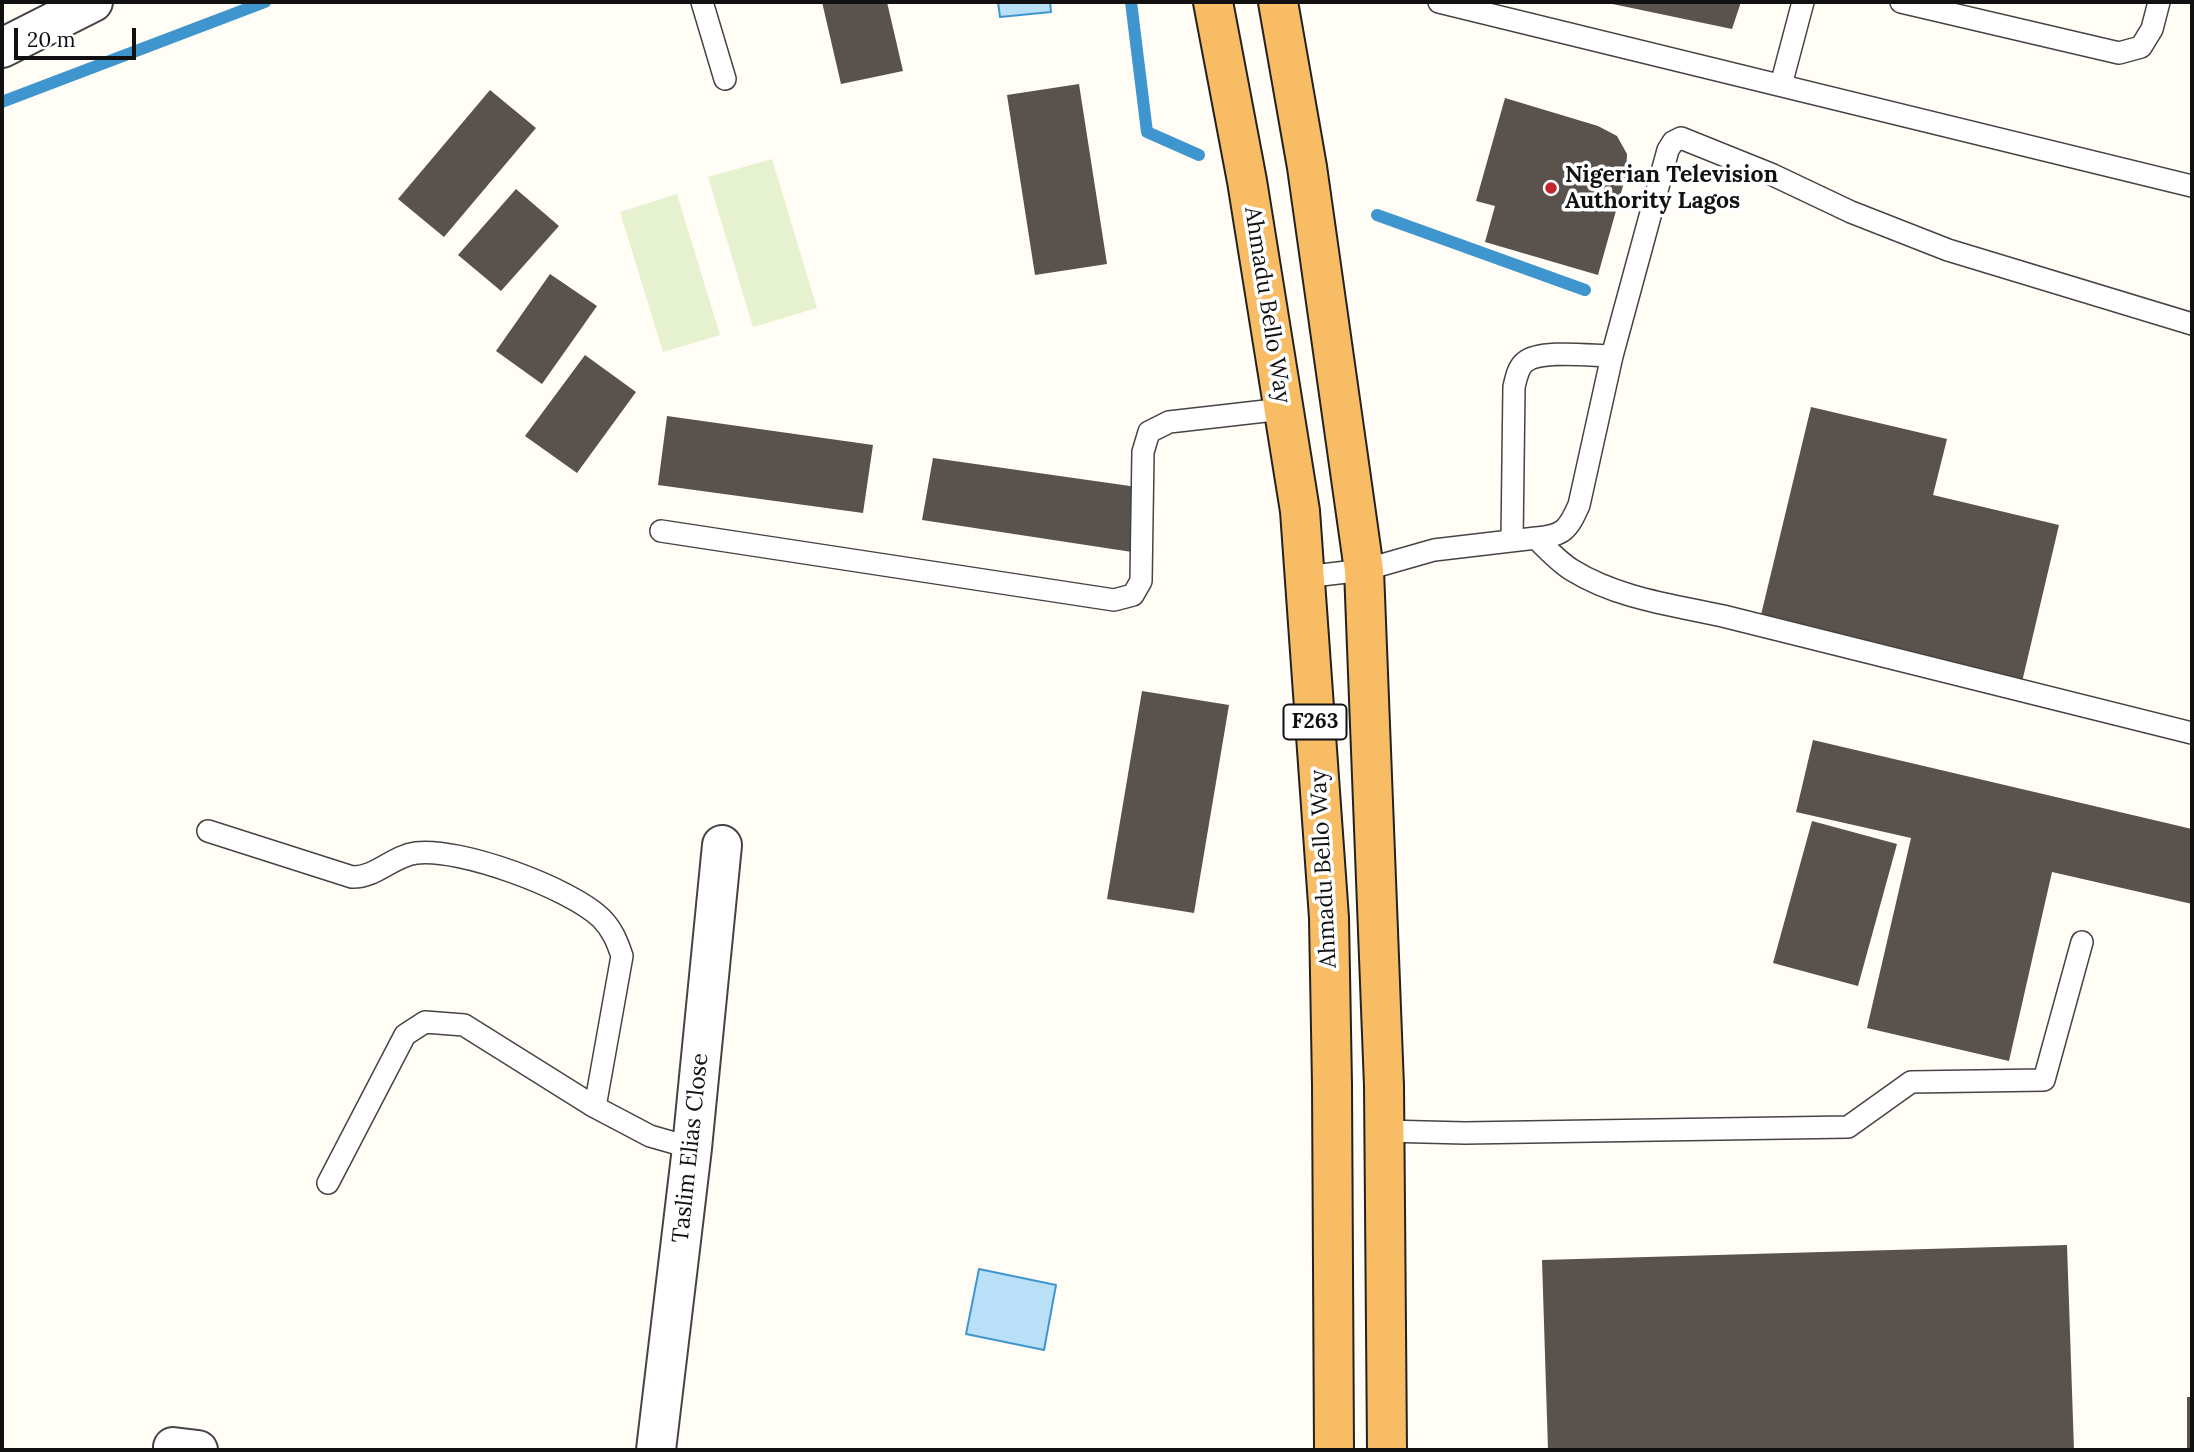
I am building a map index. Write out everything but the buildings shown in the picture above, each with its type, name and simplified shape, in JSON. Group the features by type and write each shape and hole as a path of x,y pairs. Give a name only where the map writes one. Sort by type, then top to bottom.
{"highway":[{"name":"Ahmadu Bello Way","path":"1213,2 1247,181 1300,511 1329,918 1334,1450"},
{"name":"F263","path":"1278,2 1307,167 1364,570 1381,1002 1387,1450"},
{"path":"1331,1003 1381,1002"}],"street":[{"path":"2,48 93,2"},
{"name":"Taslim Elias Close","path":"656,1450 692,1148 722,845"}],"lane":[{"path":"702,2 725,79"},
{"path":"1439,2 2192,186"},
{"path":"1781,85 1803,2"},
{"path":"1905,2 2119,53 2141,47 2151,29 2159,2"},
{"path":"1304,577 1364,570 1434,550 1554,537 1570,524 1579,505 1612,356 1668,150 1673,142 1681,138 1773,174 1851,212 1948,250 2192,324"},
{"path":"1511,540 1514,387 1518,372 1525,362 1544,355 1612,356"},
{"path":"661,531 1114,600 1133,595 1141,581 1143,452 1149,432 1169,422 1283,409"},
{"path":"1536,538 1571,570 1607,587 1647,600 1723,616 2192,733"},
{"path":"208,831 352,877 371,874 397,858 413,853 433,851 458,856 483,862 545,886 575,900 601,918 616,936 622,956 595,1107"},
{"path":"1384,1131 1465,1133 1848,1127 1912,1082 2044,1080 2082,942"},
{"path":"328,1183 405,1035 425,1022 464,1025 595,1107 650,1136 692,1148"}],"green space":[{"path":"772,159 817,308 753,327 708,177"},
{"path":"677,194 720,335 663,352 620,212"}],"water":[{"path":"998,2 1050,2 1051,12 1000,17"},
{"path":"979,1269 1056,1285 1044,1350 966,1334"}],"waterway":[{"path":"2,102 265,2"},
{"path":"1131,2 1147,132 1199,155"},
{"path":"1377,215 1585,290"}],"place":[{"name":"Nigerian Television Authority Lagos","path":"1551,188"}]}
